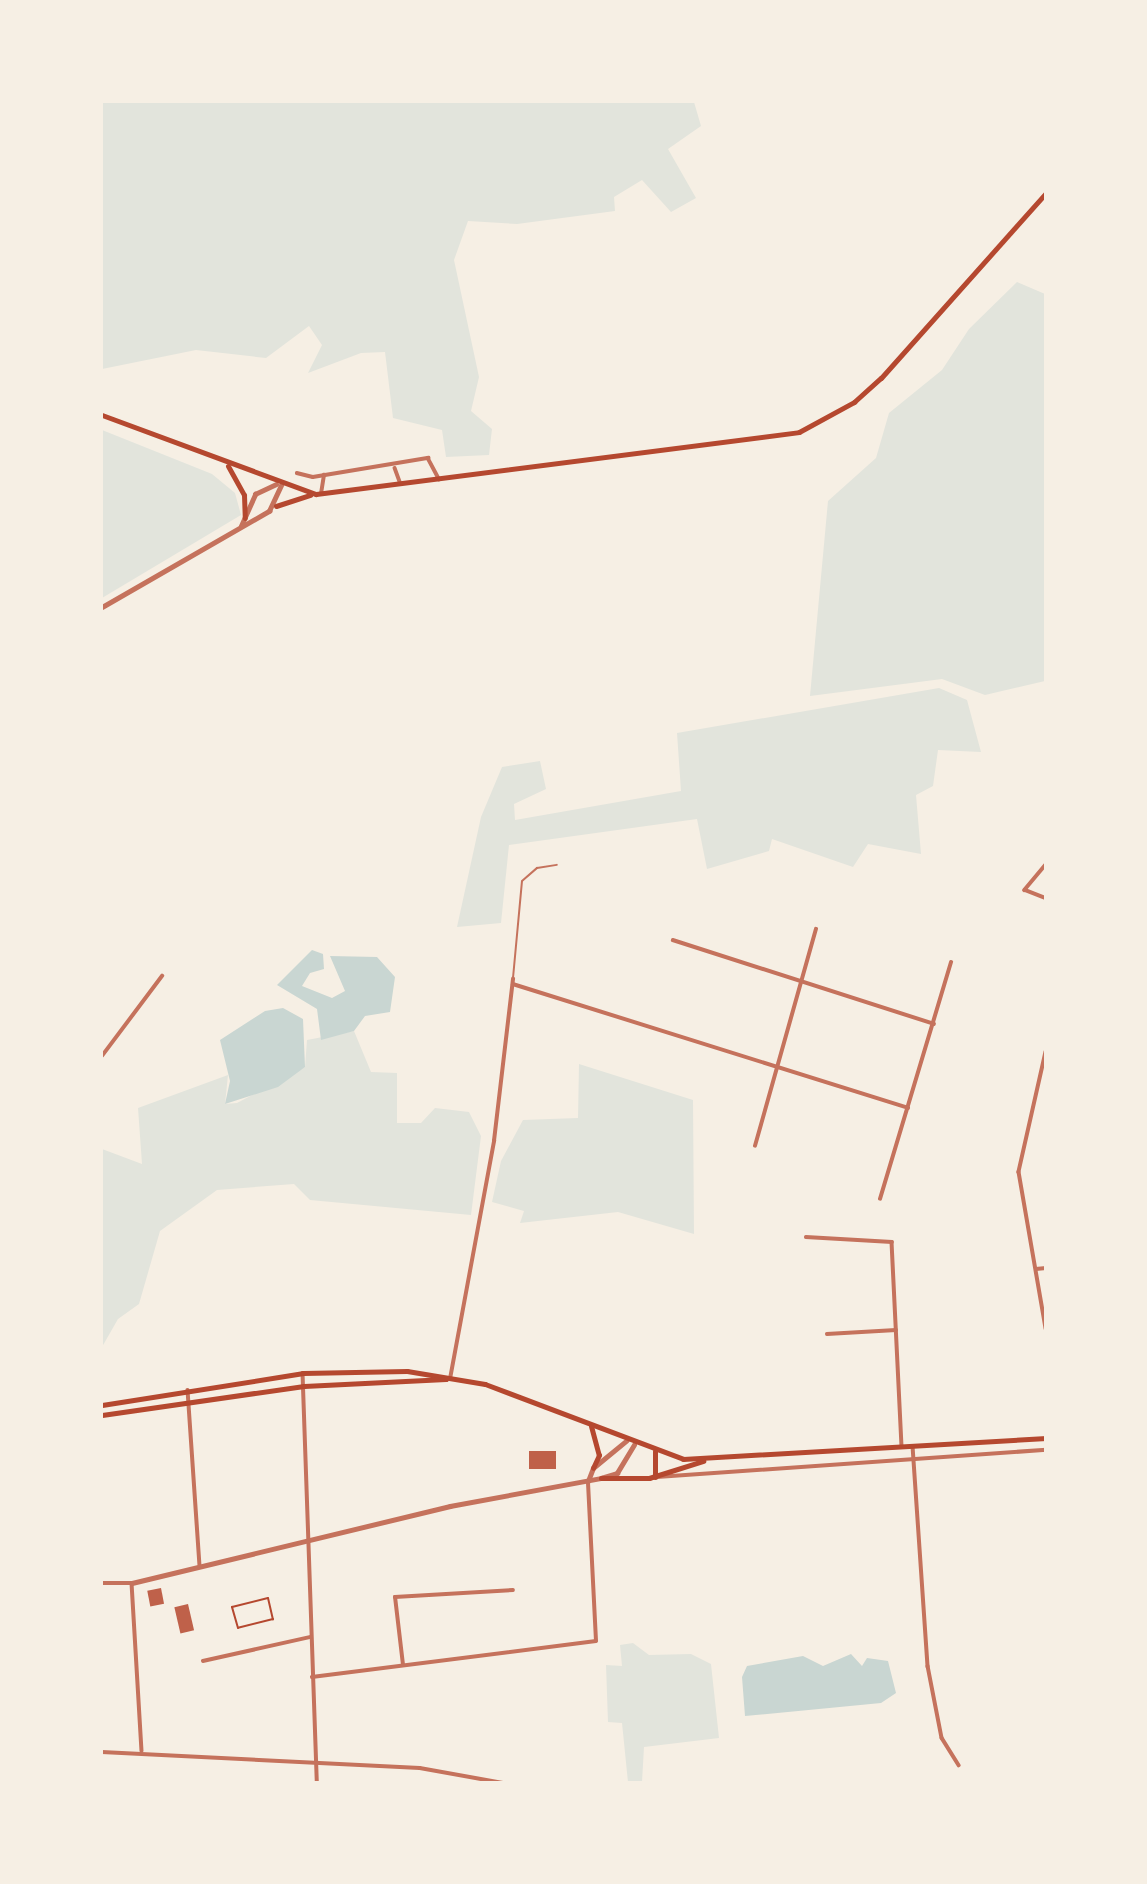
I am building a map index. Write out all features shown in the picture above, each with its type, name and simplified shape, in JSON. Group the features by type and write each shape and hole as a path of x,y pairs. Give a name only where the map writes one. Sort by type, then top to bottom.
{"main road":[{"path":"276,506 319,494 775,436 824,422 881,378 1045,193"},
{"path":"102,415 228,466 278,484 319,494"},
{"path":"228,466 244,495 245,518"},
{"path":"102,1405 303,1373 407,1371 521,1396 634,1445 706,1460 1045,1438"},
{"path":"102,1415 304,1386 450,1379"},
{"path":"591,1426 599,1455 593,1468"},
{"path":"655,1451 660,1467 655,1477"},
{"path":"601,1478 655,1477 706,1460"}],"street":[{"path":"297,473 324,475 395,468 428,458 439,480"},
{"path":"395,468 401,485"},
{"path":"319,494 324,475"},
{"path":"102,607 276,506 278,484 255,494 241,526"},
{"path":"1045,865 1025,890 1045,898"},
{"path":"755,1146 816,929"},
{"path":"673,940 934,1024"},
{"path":"880,1199 951,962"},
{"path":"102,1056 163,976"},
{"path":"450,1379 494,1140 513,981 908,1108"},
{"path":"1045,1052 1019,1172 1045,1329"},
{"path":"806,1237 892,1242 902,1446"},
{"path":"1036,1269 1045,1268"},
{"path":"827,1334 896,1330"},
{"path":"303,1373 311,1538 310,1637 317,1783"},
{"path":"188,1390 200,1565"},
{"path":"312,1677 596,1640 588,1481 593,1468 626,1441"},
{"path":"102,1583 132,1583 311,1538 601,1478 617,1473 634,1445"},
{"path":"913,1446 928,1666 942,1738 959,1765"},
{"path":"655,1477 1045,1450"},
{"path":"132,1583 142,1751"},
{"path":"403,1665 395,1597 513,1590"},
{"path":"203,1661 310,1637"},
{"path":"102,1752 142,1751 446,1770 503,1783"}],"lane":[{"path":"513,981 522,881 537,867 557,865"}],"path":[{"path":"268,1598 273,1619 238,1628 232,1608 268,1598"}],"shaded area":[{"path":"102,102 694,102 701,126 668,149 696,198 671,212 642,180 614,197 615,211 517,224 468,221 454,260 479,377 471,411 492,429 489,455 446,457 442,430 393,418 385,352 361,353 308,373 322,345 309,326 266,358 196,350 102,369"},
{"path":"1017,282 1045,294 1045,681 985,695 942,679 810,696 828,501 876,458 889,413 942,370 969,329"},
{"path":"102,430 212,474 235,493 241,515 102,598"},
{"path":"939,688 967,700 981,752 938,750 933,786 916,795 921,854 868,844 853,867 772,839 769,851 707,869 697,819 509,845 501,923 457,927 481,817 502,767 540,761 546,789 514,804 515,820 681,791 677,733"},
{"path":"312,950 323,954 324,969 310,973 302,986 332,998 345,991 330,956 377,957 395,977 390,1012 365,1016 354,1031 321,1040 317,1009 277,985"},
{"path":"283,1008 303,1019 305,1067 278,1087 225,1104 230,1081 220,1040 265,1011"},
{"path":"354,1031 371,1072 397,1073 397,1123 421,1123 435,1108 469,1112 481,1136 471,1215 310,1200 294,1184 217,1190 160,1231 139,1304 118,1319 102,1347 102,1149 142,1164 138,1108 228,1075 225,1104 237,1103 305,1067 307,1040"},
{"path":"579,1064 693,1100 694,1234 618,1212 520,1223 524,1211 492,1202 501,1161 523,1120 578,1118"},
{"path":"633,1643 649,1655 691,1654 711,1664 719,1738 644,1747 642,1782 628,1782 622,1723 608,1722 606,1665 622,1666 620,1645"},
{"path":"851,1654 862,1666 867,1658 888,1661 896,1693 881,1703 745,1716 742,1677 747,1666 803,1656 823,1666"}],"building":[{"path":"529,1451 556,1451 556,1469 529,1469"},
{"path":"161,1588 164,1604 150,1606 147,1591"},
{"path":"188,1604 194,1630 180,1633 174,1607"}]}
